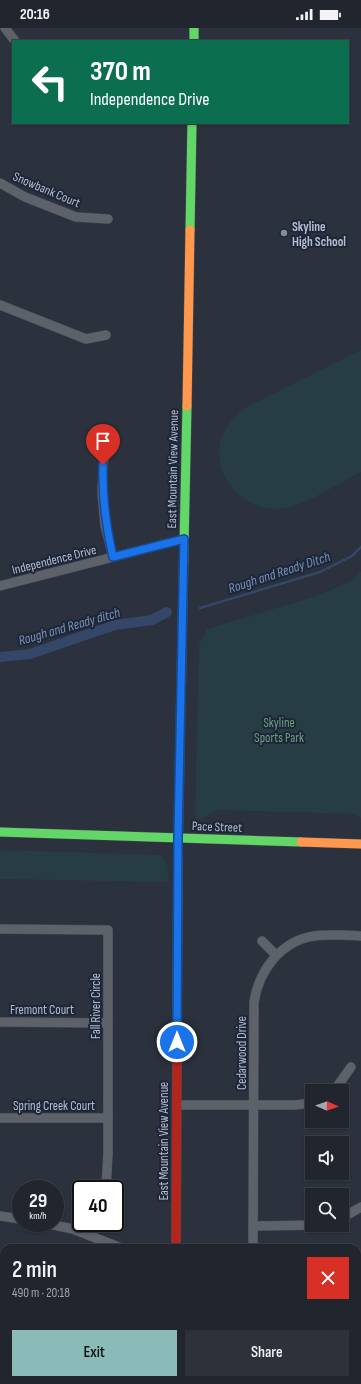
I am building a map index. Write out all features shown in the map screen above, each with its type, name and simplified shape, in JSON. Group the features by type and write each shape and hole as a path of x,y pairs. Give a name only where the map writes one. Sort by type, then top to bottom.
{"street":[{"path":"5,28 14,40"},
{"path":"194,28 194,40"},
{"name":"East Mountain View Avenue","path":"176,1244 178,838 192,124"},
{"name":"Snowbank Court","path":"0,183 25,197 76,218 108,219"},
{"path":"0,305 86,339 106,336"},
{"path":"104,451 102,492 106,525 113,557"},
{"name":"Independence Drive","path":"1,586 184,539"},
{"path":"0,576 1,586"},
{"name":"Pace Street","path":"0,832 361,844"},
{"name":"Fall River Circle","path":"0,929 108,930 108,1118 106,1180"},
{"name":"Cedarwood Drive","path":"253,1244 254,1002 257,987 262,974 276,955 291,944 313,936 361,936"},
{"path":"262,941 276,955"},
{"name":"Fremont Court","path":"0,1022 108,1023"},
{"path":"339,1084 351,1067"},
{"path":"177,1105 305,1104"},
{"name":"Spring Creek Court","path":"0,1118 108,1118"},
{"path":"349,1214 361,1207"},
{"path":"0,1216 12,1218"},
{"path":"254,1226 305,1225"},
{"path":"64,1226 111,1244"},
{"path":"90,1236 91,1232"}],"green space":[{"path":"361,350 361,472 320,495 287,508 264,508 241,496 231,487 224,476 220,464 219,450 226,428 245,408"},
{"name":"Skyline Sports Park","path":"361,572 361,818 354,814 217,810 202,819 197,819 195,814 199,644 207,629 310,598 350,582"},
{"path":"0,850 161,855 167,864 168,882 0,879"}],"waterway":[{"name":"Rough and Ready Ditch","path":"200,608 320,572 352,556 361,547"},
{"name":"Rough and Ready ditch","path":"0,657 30,654 115,625 152,620 167,612"}],"traffic: fast":[{"path":"194,28 194,40"},
{"path":"190,230 192,124"},
{"path":"183,593 187,406"},
{"path":"0,832 301,842"},
{"path":"177,1052 178,852"}],"traffic: slow":[{"path":"187,406 190,230"},
{"path":"301,842 361,844"}],"traffic: jam":[{"path":"178,852 183,593"},
{"path":"176,1244 177,1052"}],"place":[{"name":"Skyline High School","path":"284,233"}],"route":[{"path":"103,465 102,492 106,525 113,557 184,539 178,838 177,1042"}]}
